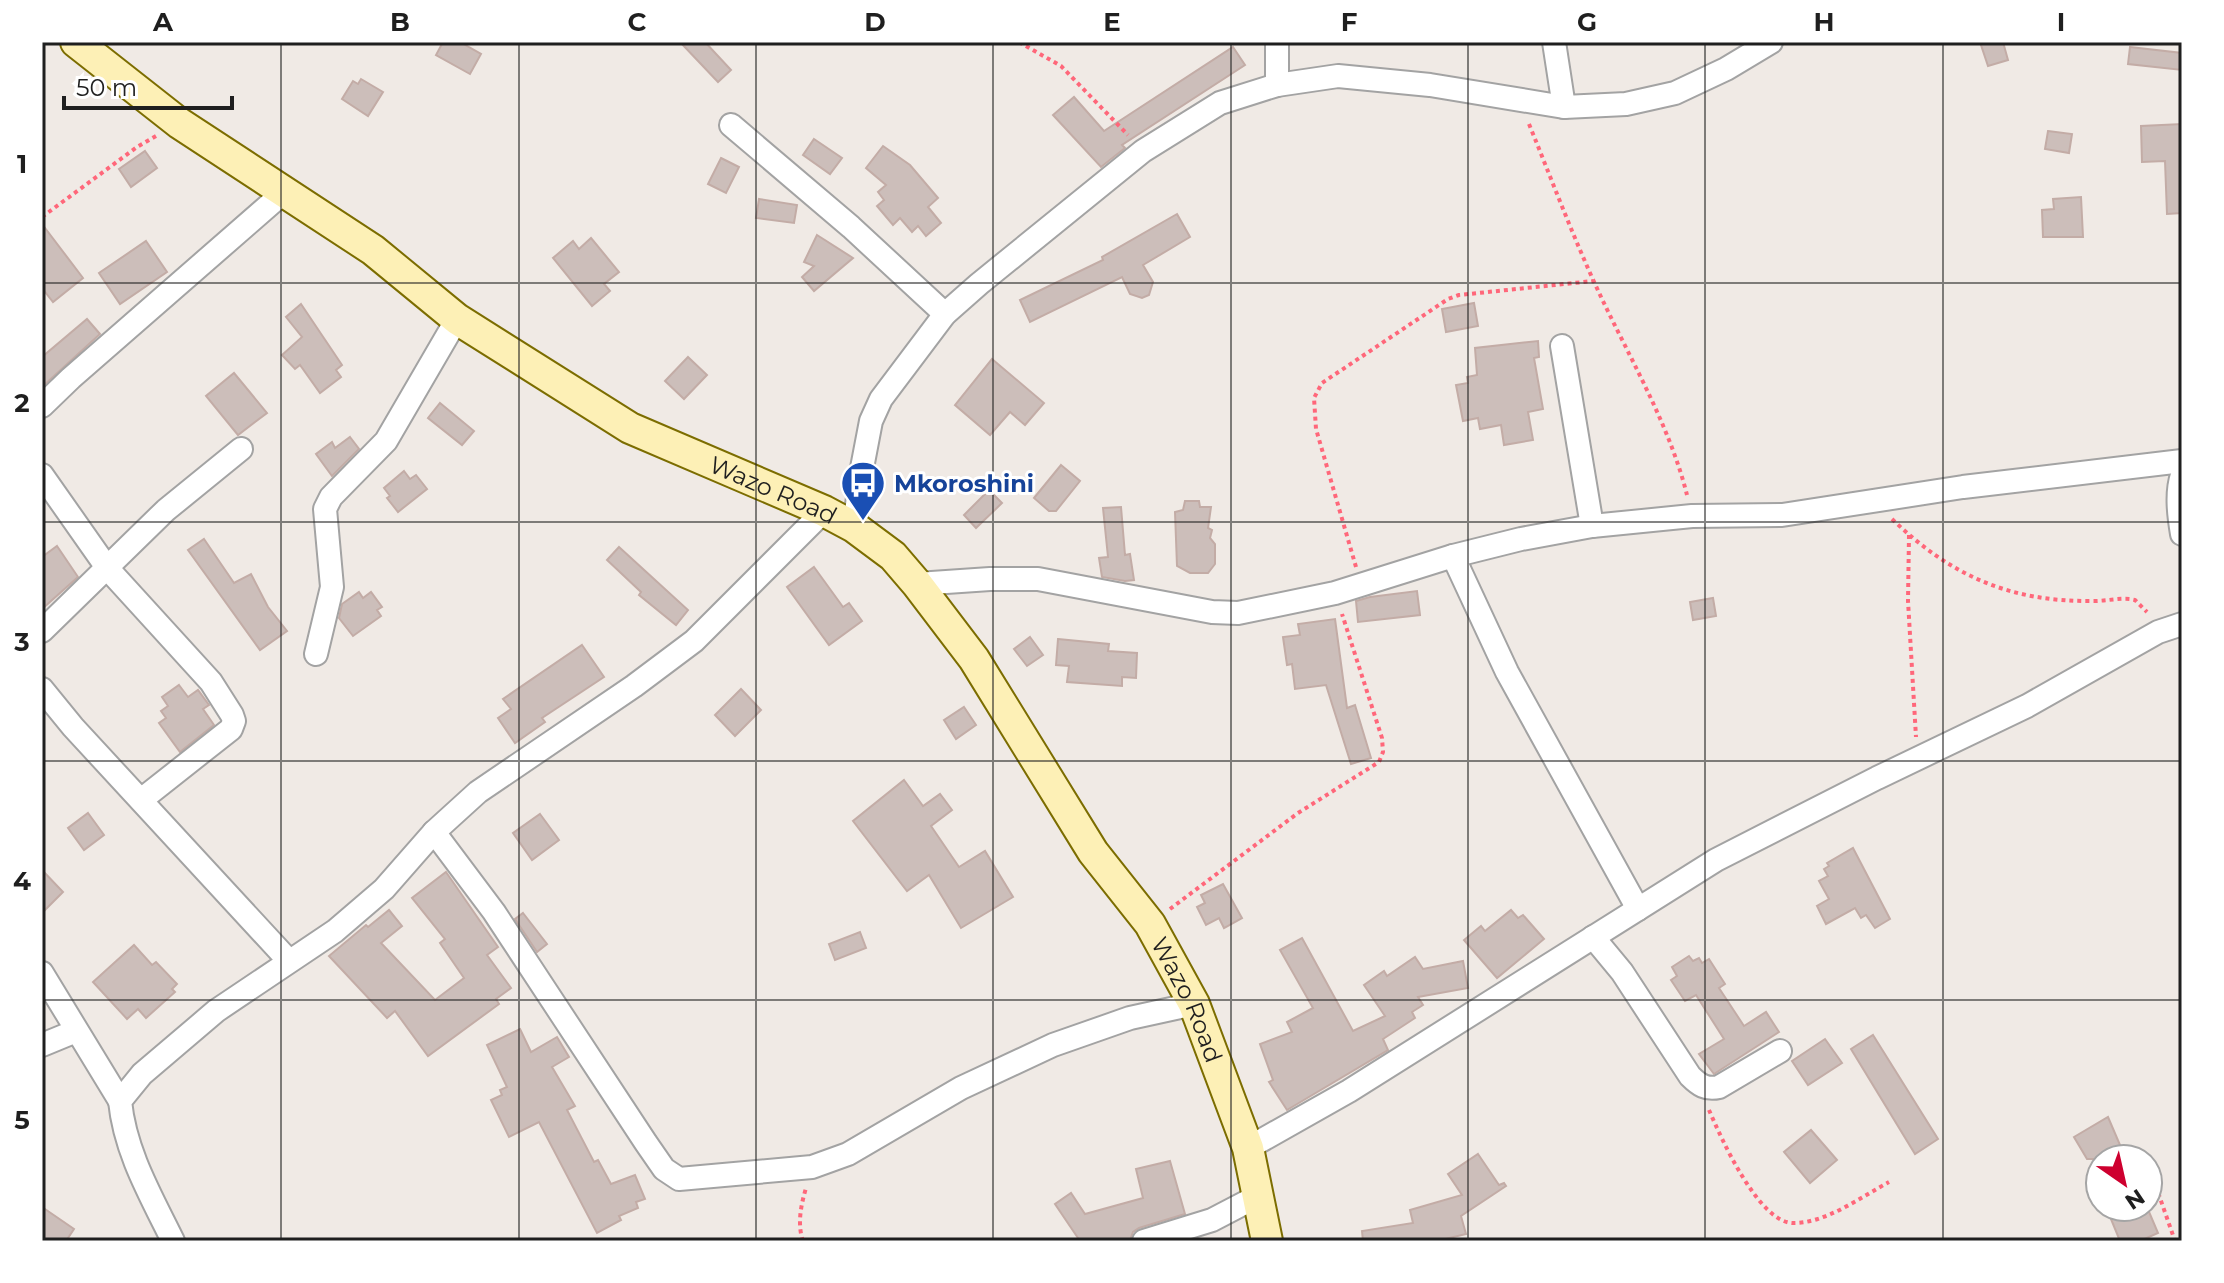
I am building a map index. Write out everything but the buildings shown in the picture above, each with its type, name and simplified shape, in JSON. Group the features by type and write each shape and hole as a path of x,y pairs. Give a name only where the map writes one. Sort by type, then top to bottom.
{"main road":[{"name":"Wazo Road","path":"76,42 179,123 373,250 457,319 630,428 824,511 854,527 893,556 974,659 1093,852 1150,924 1194,1004 1248,1148 1267,1241"}],"street":[{"path":"1277,42 1277,85"},
{"path":"1554,42 1564,107"},
{"path":"854,527 871,421 881,399 945,314 1143,151 1220,103 1277,85 1338,76 1430,85 1564,107 1626,104 1675,93 1726,69 1771,42"},
{"path":"731,125 860,235 945,314"},
{"path":"42,406 283,193"},
{"path":"316,654 332,587 325,509 331,497 386,441 457,319"},
{"path":"1562,346 1592,526"},
{"path":"42,631 166,510 241,449"},
{"path":"917,584 1038,579 1212,612 1238,613 1362,586 1453,556 1521,539 1592,526 1692,516 1782,515 1963,487 2182,461"},
{"path":"42,475 108,569 211,682 234,721 226,733 141,800"},
{"path":"2182,475 2179,483 2182,534"},
{"path":"120,1101 142,1074 205,1020 335,931 384,889 434,832 478,792 694,641 824,511"},
{"path":"1453,556 1507,672 1638,909"},
{"path":"1248,1148 1349,1091 1716,860 2027,706 2158,632 2182,624"},
{"path":"42,689 73,727 289,961"},
{"path":"434,832 494,912 646,1143 671,1176 679,1179 812,1167 848,1154 961,1088 1053,1045 1130,1018 1194,1004"},
{"path":"1593,937 1622,972 1690,1076 1701,1085 1711,1089 1719,1087 1780,1051"},
{"path":"42,973 120,1101 122,1124 136,1165 173,1241"},
{"path":"42,1045 76,1031"},
{"path":"1144,1241 1212,1220 1258,1196"}],"path":[{"path":"1019,42 1061,66 1143,151"},
{"path":"1519,100 1593,281 1661,424 1681,474 1692,516"},
{"path":"42,217 137,147 179,123"},
{"path":"1362,586 1316,429 1314,398 1322,383 1448,299 1472,293 1593,281"},
{"path":"1874,502 1909,535 1955,570 2002,589 2066,599 2135,600 2147,612 2158,632"},
{"path":"1909,535 1908,601 1916,759"},
{"path":"1150,924 1298,813 1379,762 1383,752 1382,738 1335,593"},
{"path":"1701,1085 1717,1129 1757,1199 1783,1221 1794,1223 1819,1218 1889,1182"},
{"path":"803,1241 800,1232 801,1205 812,1167"},
{"path":"2164,1210 2175,1241"}],"place":[{"name":"Mkoroshini","path":"863,522"}]}
